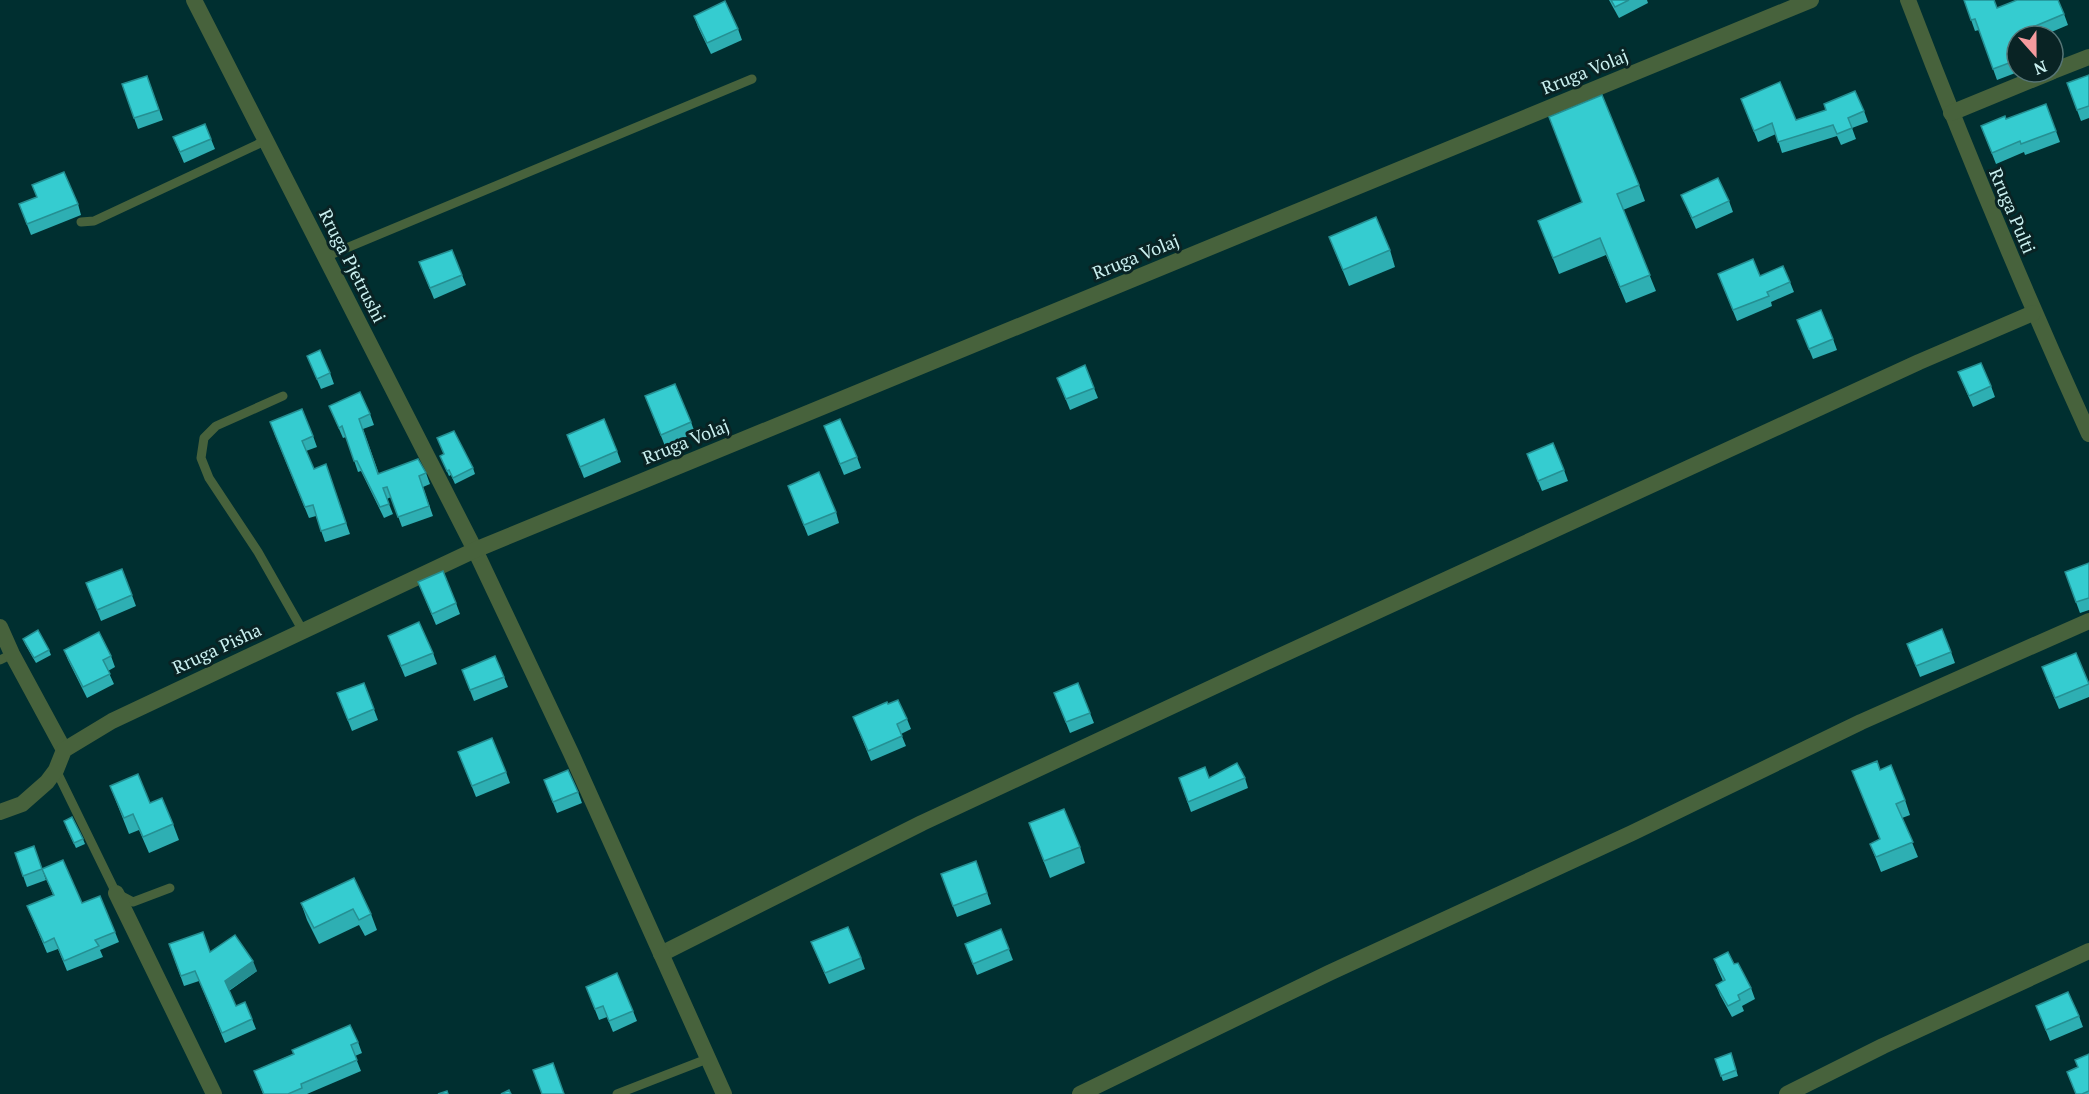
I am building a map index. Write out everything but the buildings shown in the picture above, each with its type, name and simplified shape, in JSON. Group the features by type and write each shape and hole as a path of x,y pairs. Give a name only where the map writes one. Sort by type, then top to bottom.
{"street":[{"name":"Rruga Pjetrushi","path":"194,0 475,550 571,753 724,1094"},
{"name":"Rruga Volaj","path":"475,550 1812,0"},
{"name":"Rruga Pulti","path":"1908,0 1951,113 2033,313 2089,434"},
{"path":"2065,67 2089,57"},
{"path":"1951,113 2022,84"},
{"path":"661,954 922,823 1919,362 2033,313"},
{"name":"Rruga Pisha","path":"64,750 112,721 475,550"},
{"path":"1080,1094 1339,968 1632,833 1861,722 2089,621"},
{"path":"0,627 6,657 64,750 56,770 47,782 22,804 0,812"},
{"path":"116,893 214,1094"},
{"path":"1787,1094 1882,1046 2089,951"}],"lane":[{"path":"325,257 752,79"},
{"path":"81,222 94,221 267,140"},
{"path":"283,396 216,426 204,438 201,458 209,478 258,552 303,631"},
{"path":"56,770 116,893 133,902 170,888"},
{"path":"617,1094 707,1059"}]}
